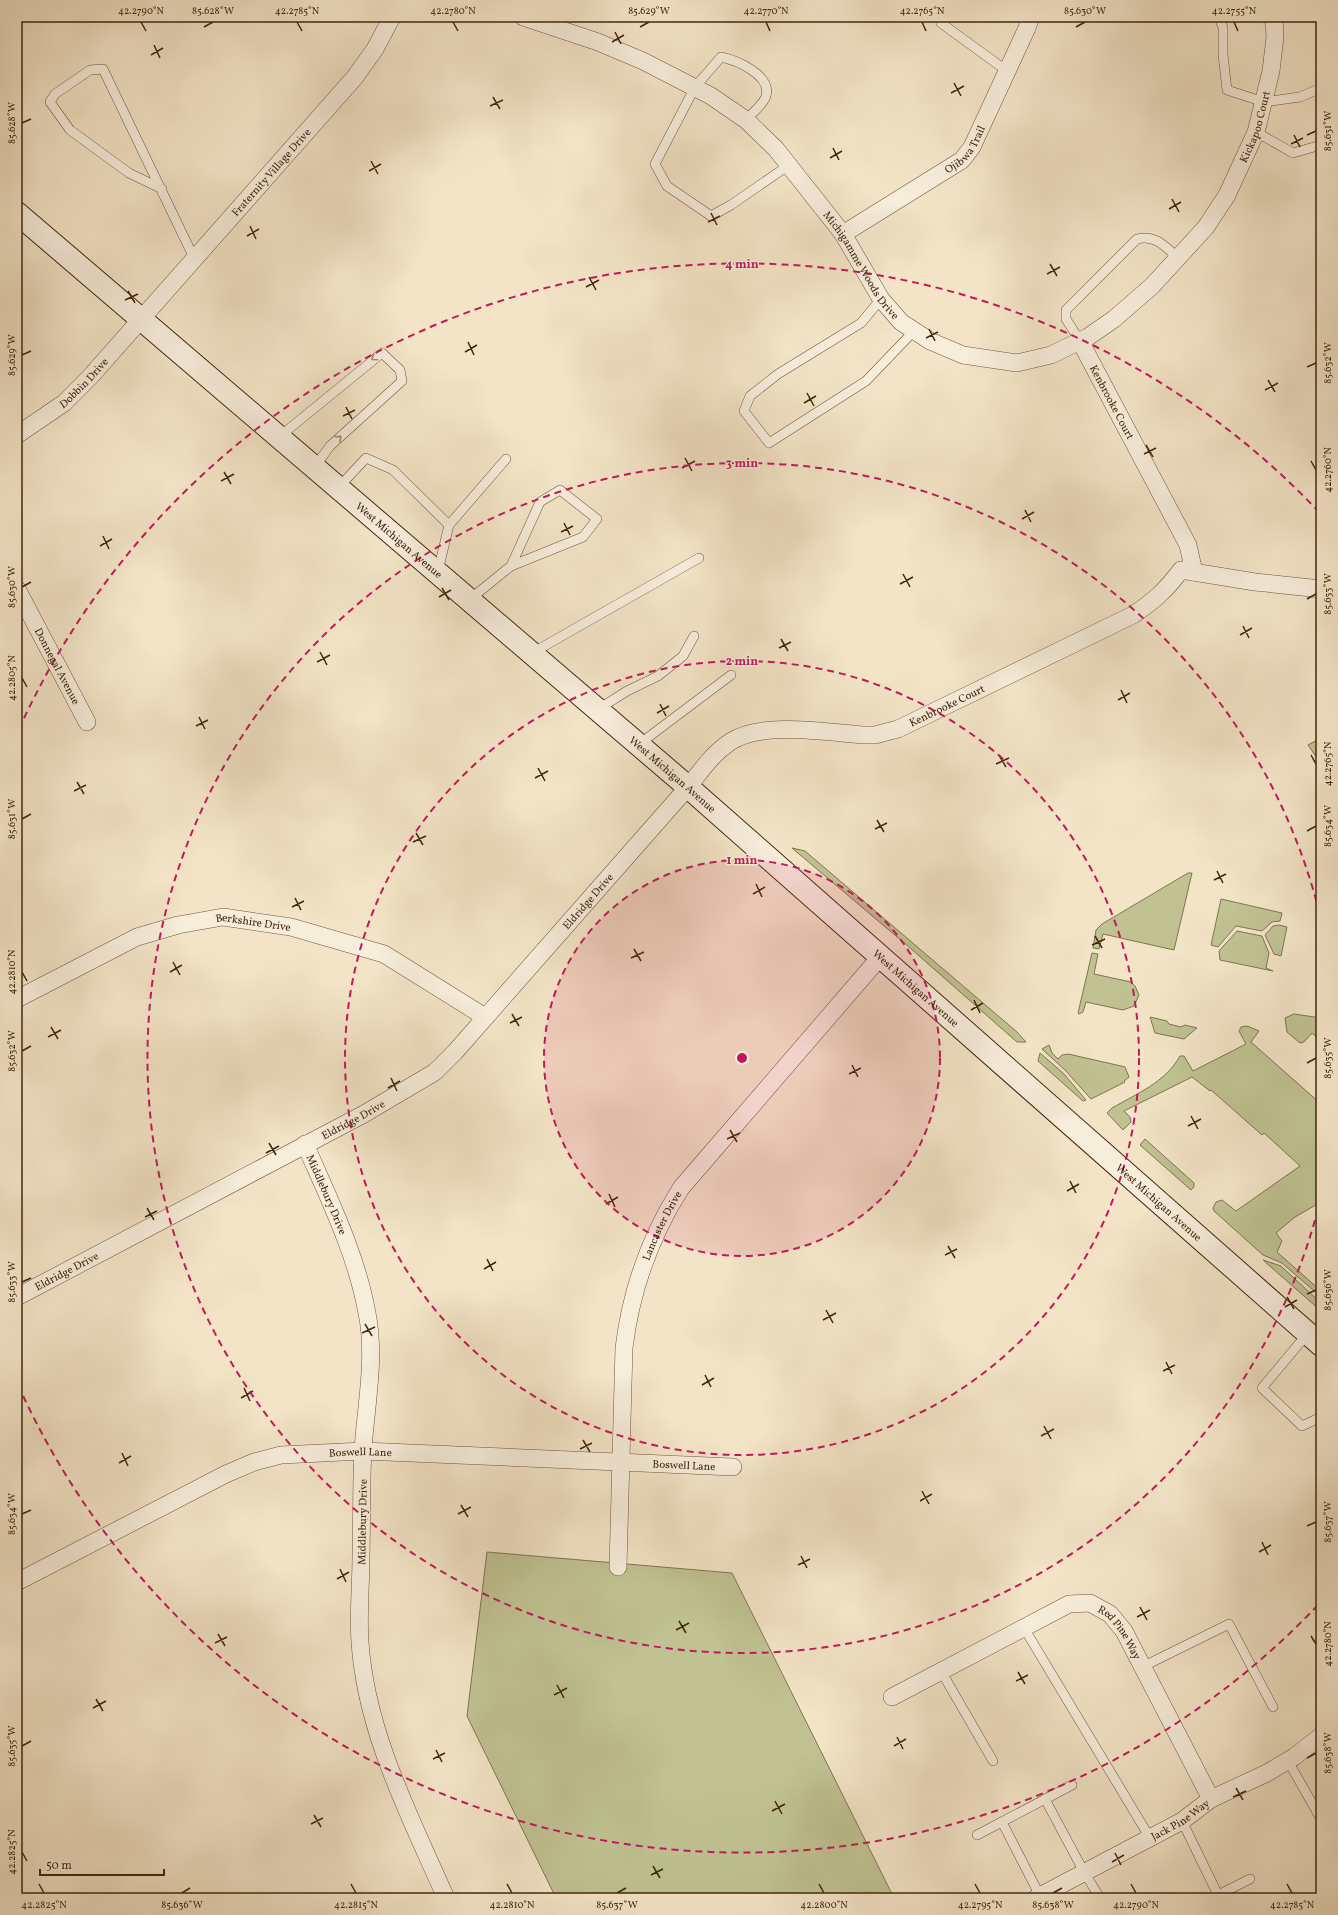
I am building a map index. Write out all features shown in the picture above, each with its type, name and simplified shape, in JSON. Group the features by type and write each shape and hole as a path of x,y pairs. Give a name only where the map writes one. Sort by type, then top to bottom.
{"street":[{"name":"Fraternity Village Drive","path":"141,321 194,258 355,77 376,49 392,17"},
{"name":"Michigamme Woods Drive","path":"523,17 598,42 643,61 695,87 746,120 776,149 843,234 881,299 901,322 930,342 963,355 1018,362 1051,355 1080,341 1114,319 1152,286 1206,227"},
{"name":"Ojibwa Trail","path":"843,234 962,160 972,147 1031,17"},
{"name":"Kickapoo Court","path":"1206,227 1227,195 1256,132 1272,64 1275,37 1274,17"},
{"name":"West Michigan Avenue","path":"17,213 141,321 688,787 1314,1339"},
{"name":"Dobbin Drive","path":"17,435 64,403 141,321"},
{"name":"Kenbrooke Court","path":"1080,341 1188,545 1194,572"},
{"name":"Kenbrooke Court","path":"688,787 716,753 732,741 742,737 768,730 785,729 875,735 898,729 1133,615 1153,602 1168,588 1181,570 1255,582 1321,589"},
{"name":"Donnegal Avenue","path":"17,589 86,722"},
{"name":"Eldridge Drive","path":"17,1297 364,1114 435,1072 455,1052 485,1016 688,787"},
{"name":"Berkshire Drive","path":"17,999 137,937 178,924 222,917 291,927 384,954 485,1016"},
{"name":"Lancaster Drive","path":"618,1567 624,1348 628,1317 643,1263 665,1212 681,1188 881,956"},
{"name":"Middlebury Drive","path":"305,1144 346,1237 368,1314 371,1351 363,1451 360,1642 367,1688 377,1733 395,1782 446,1898"},
{"name":"Boswell Lane","path":"17,1582 219,1478 254,1462 281,1455 363,1451 733,1467"},
{"name":"Red Pine Way","path":"892,1697 1069,1604 1090,1603 1110,1614 1124,1631 1211,1799"},
{"name":"Jack Pine Way","path":"1038,1897 1182,1821 1211,1799 1267,1773 1288,1761 1321,1736"}],"lane":[{"path":"945,17 942,23 1007,71"},
{"path":"1219,17 1224,28 1223,55 1227,90 1264,102 1300,97 1321,88"},
{"path":"746,120 766,97 767,88 753,70 733,59 721,57 695,87 655,164 667,186 711,216 731,205 789,165"},
{"path":"162,189 129,173 70,130 50,102 55,94 90,70 102,69 162,189 194,258"},
{"path":"1256,132 1293,153 1321,145"},
{"path":"1080,341 1066,319 1066,310 1138,239 1145,237 1155,239 1178,258"},
{"path":"881,299 861,323 778,374 750,396 744,411 768,443 866,380 914,331"},
{"path":"279,438 382,353 400,370 402,381 330,446 314,468"},
{"path":"338,488 366,458 393,470 449,525"},
{"path":"437,572 449,525 506,459"},
{"path":"469,600 511,566 583,537 597,519 560,490 540,502 511,566"},
{"path":"532,653 699,558"},
{"path":"597,710 627,691 658,676 683,656 694,636"},
{"path":"638,745 731,675"},
{"path":"1314,1339 1262,1388 1302,1426 1321,1417"},
{"path":"1142,1667 1229,1624 1273,1706"},
{"path":"1024,1628 1150,1838"},
{"path":"941,1671 993,1762"},
{"path":"1288,1761 1321,1819"},
{"path":"977,1835 1072,1785"},
{"path":"1044,1800 1100,1898"},
{"path":"1182,1821 1215,1897 1250,1879"},
{"path":"1002,1822 1038,1897"}],"green space":[{"path":"1321,738 1321,764 1308,745"},
{"path":"792,848 805,851 1017,1032 1026,1042 1017,1042 909,947"},
{"path":"1188,873 1192,873 1174,950 1103,934 1099,949 1093,948 1096,930 1102,924"},
{"path":"1221,899 1282,913 1280,921 1272,922 1262,931 1236,926 1218,947 1211,945"},
{"path":"1279,925 1287,927 1281,956 1274,954 1265,935 1273,926"},
{"path":"1237,931 1262,936 1269,953 1266,968 1273,971 1220,960 1219,951"},
{"path":"1092,953 1098,954 1094,974 1131,982 1135,986 1139,995 1134,1006 1123,1010 1086,1002 1083,1012 1078,1013"},
{"path":"1294,1014 1321,1018 1321,1041 1312,1033 1304,1042 1300,1043 1287,1032 1285,1018"},
{"path":"1150,1017 1167,1021 1169,1024 1181,1027 1185,1025 1197,1028 1184,1039 1155,1033"},
{"path":"1247,1026 1259,1031 1251,1042 1321,1104 1321,1202 1295,1217 1276,1233 1282,1241 1277,1252 1321,1291 1321,1297 1282,1263 1263,1255 1214,1211 1213,1208 1216,1202 1222,1200 1236,1211 1300,1166 1264,1133 1262,1135 1211,1090 1210,1091 1192,1077 1124,1111 1130,1117 1131,1122 1123,1130 1107,1113 1112,1108 1159,1080 1174,1065 1180,1056 1184,1056 1193,1071 1246,1044 1239,1031 1241,1027"},
{"path":"1049,1045 1052,1053 1058,1059 1062,1055 1068,1054 1125,1067 1129,1077 1124,1081 1125,1082 1091,1099 1065,1070 1042,1049"},
{"path":"1040,1053 1063,1073 1086,1100 1083,1101 1038,1061"},
{"path":"1145,1139 1194,1183 1194,1187 1191,1190 1140,1145"},
{"path":"1263,1260 1281,1266 1321,1303 1321,1311"},
{"path":"487,1552 732,1573 894,1898 556,1898 467,1716"}]}
